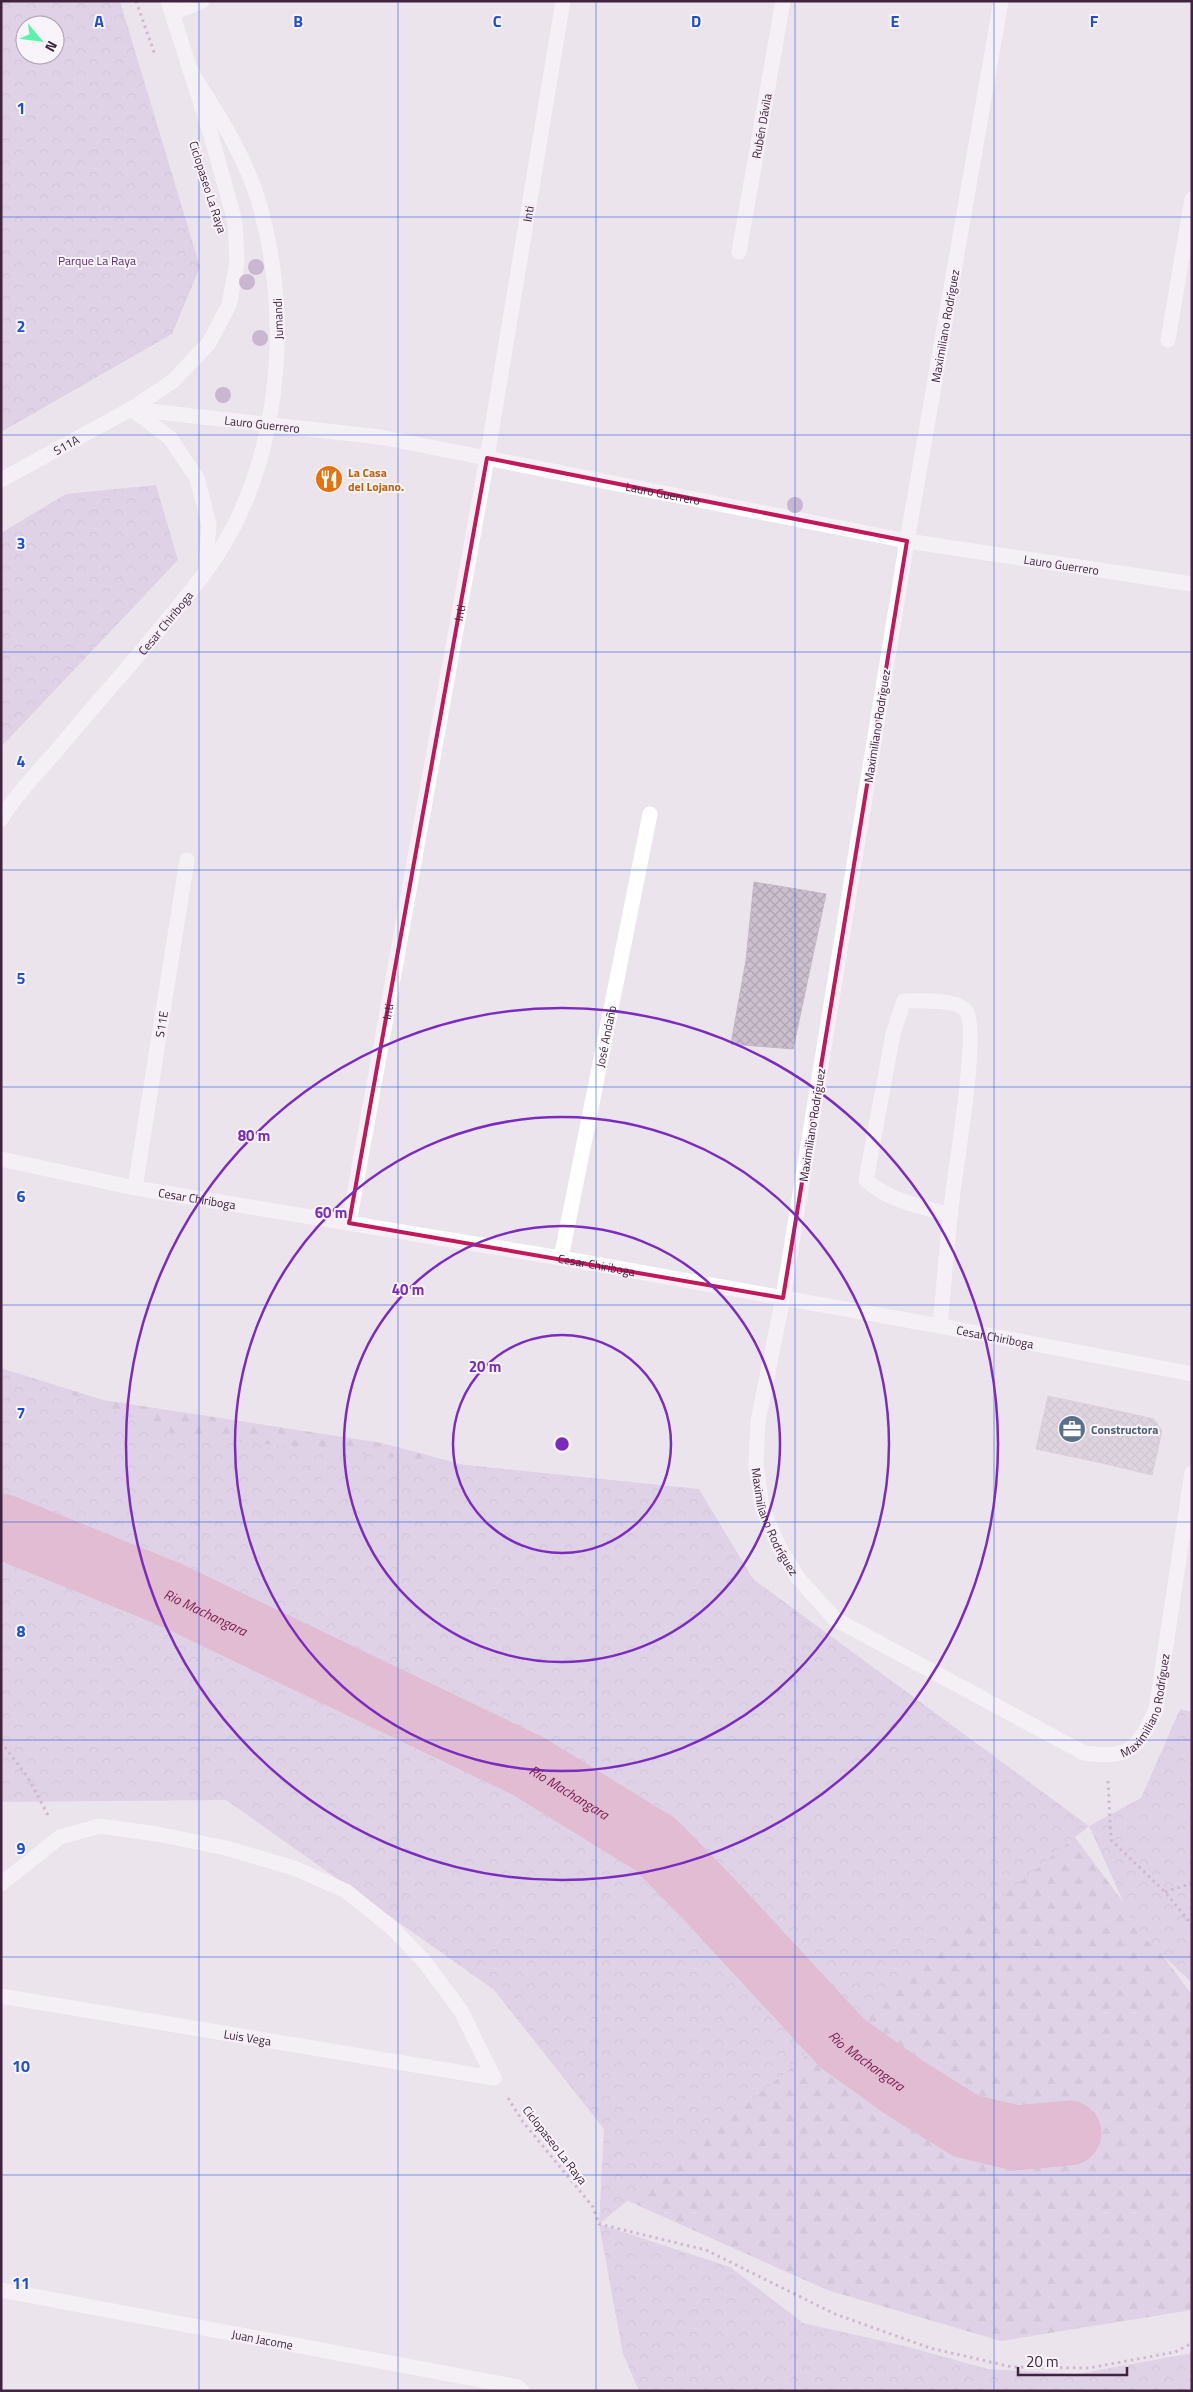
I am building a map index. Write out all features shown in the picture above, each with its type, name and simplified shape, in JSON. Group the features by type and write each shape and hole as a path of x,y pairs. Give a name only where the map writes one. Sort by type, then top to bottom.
{"street":[{"path":"171,7 202,1"},
{"name":"Inti","path":"348,1223 487,458 563,1"},
{"name":"Rubén Dávila","path":"738,252 783,1"},
{"name":"Maximiliano Rodríguez","path":"1001,1 908,541 783,1298 758,1421 756,1465 762,1507 778,1545 798,1578 836,1619 1084,1752 1107,1756 1130,1750 1145,1733 1156,1710 1192,1473"},
{"name":"Jumandi","path":"131,409 173,381 209,344 229,305 237,263 234,222 171,7"},
{"name":"Jumandi","path":"190,70 231,133 259,202 274,266 279,350 269,425 254,476 233,526 205,572"},
{"path":"1168,340 1192,199"},
{"path":"131,409 170,438 197,478 209,524 205,572"},
{"name":"Lauro Guerrero","path":"131,409 380,437 908,541 1192,584"},
{"name":"S11A","path":"1,480 131,409"},
{"name":"Cesar Chiriboga","path":"1,819 205,572"},
{"name":"José Andaño","path":"561,1258 650,814"},
{"name":"S11E","path":"135,1188 187,860"},
{"path":"940,1326 950,1215 966,1097 971,1023 966,1011 953,1003 904,1000 893,1034 866,1180 877,1190 903,1202 950,1215"},
{"name":"Cesar Chiriboga","path":"1,1159 135,1188 561,1258 940,1326 1192,1374"},
{"path":"1,1884 60,1837 100,1826 157,1834 226,1848 294,1868 346,1891 392,1928 424,1961 461,2011 494,2078"},
{"name":"Luis Vega","path":"1,1996 494,2078"},
{"name":"Juan Jacome","path":"1,2290 518,2387 522,2391"}],"path":[{"path":"136,1 155,57"},
{"path":"1,1742 27,1776 60,1837"},
{"path":"1107,1756 1111,1840 1165,1892 1192,1925"},
{"path":"1165,1892 1192,1883"},
{"name":"Ciclopaseo La Raya","path":"494,2078 523,2122 593,2207 598,2224 706,2250 835,2314 930,2348 1012,2367 1089,2368 1175,2352 1192,2343"}],"highlighted area":[{"path":"487,458 907,541 783,1298 349,1223"}],"green space":[{"name":"Parque La Raya","path":"1,1 120,1 200,267 172,334 1,432"},
{"path":"156,485 178,560 1,747 1,533 66,494"},
{"path":"1,1368 103,1400 382,1443 524,1481 1049,1802 1192,1995 1192,2310 1001,2341 827,2290 628,2201 622,2098 251,1780 1,1780"},
{"path":"1,1368 178,1435 699,1489 753,1579 1089,1826 599,2224 604,2129 494,1990 226,1800 1,1802"},
{"path":"1180,1709 1192,1712 1192,1983 1136,1930 1089,1826 1141,1798"},
{"path":"599,2224 730,2267 803,2323 905,2346 988,2369 1077,2374 1192,2353 1192,2391 639,2391 623,2354"}],"building":[{"path":"754,882 826,894 793,1049 731,1044 746,960"},
{"name":"Constructora","path":"1048,1396 1109,1409 1097,1462 1036,1449"},
{"path":"1109,1409 1154,1419 1162,1431 1152,1475 1097,1462"}],"waterway":[{"name":"Rio Machangara","path":"1,1526 169,1594 528,1766 655,1844 708,1898 842,2043 905,2088 966,2126 1016,2138 1069,2133"}],"place":[{"name":"La Casa del Lojano.","path":"329,479"},
{"name":"Constructora","path":"1072,1429"}]}
